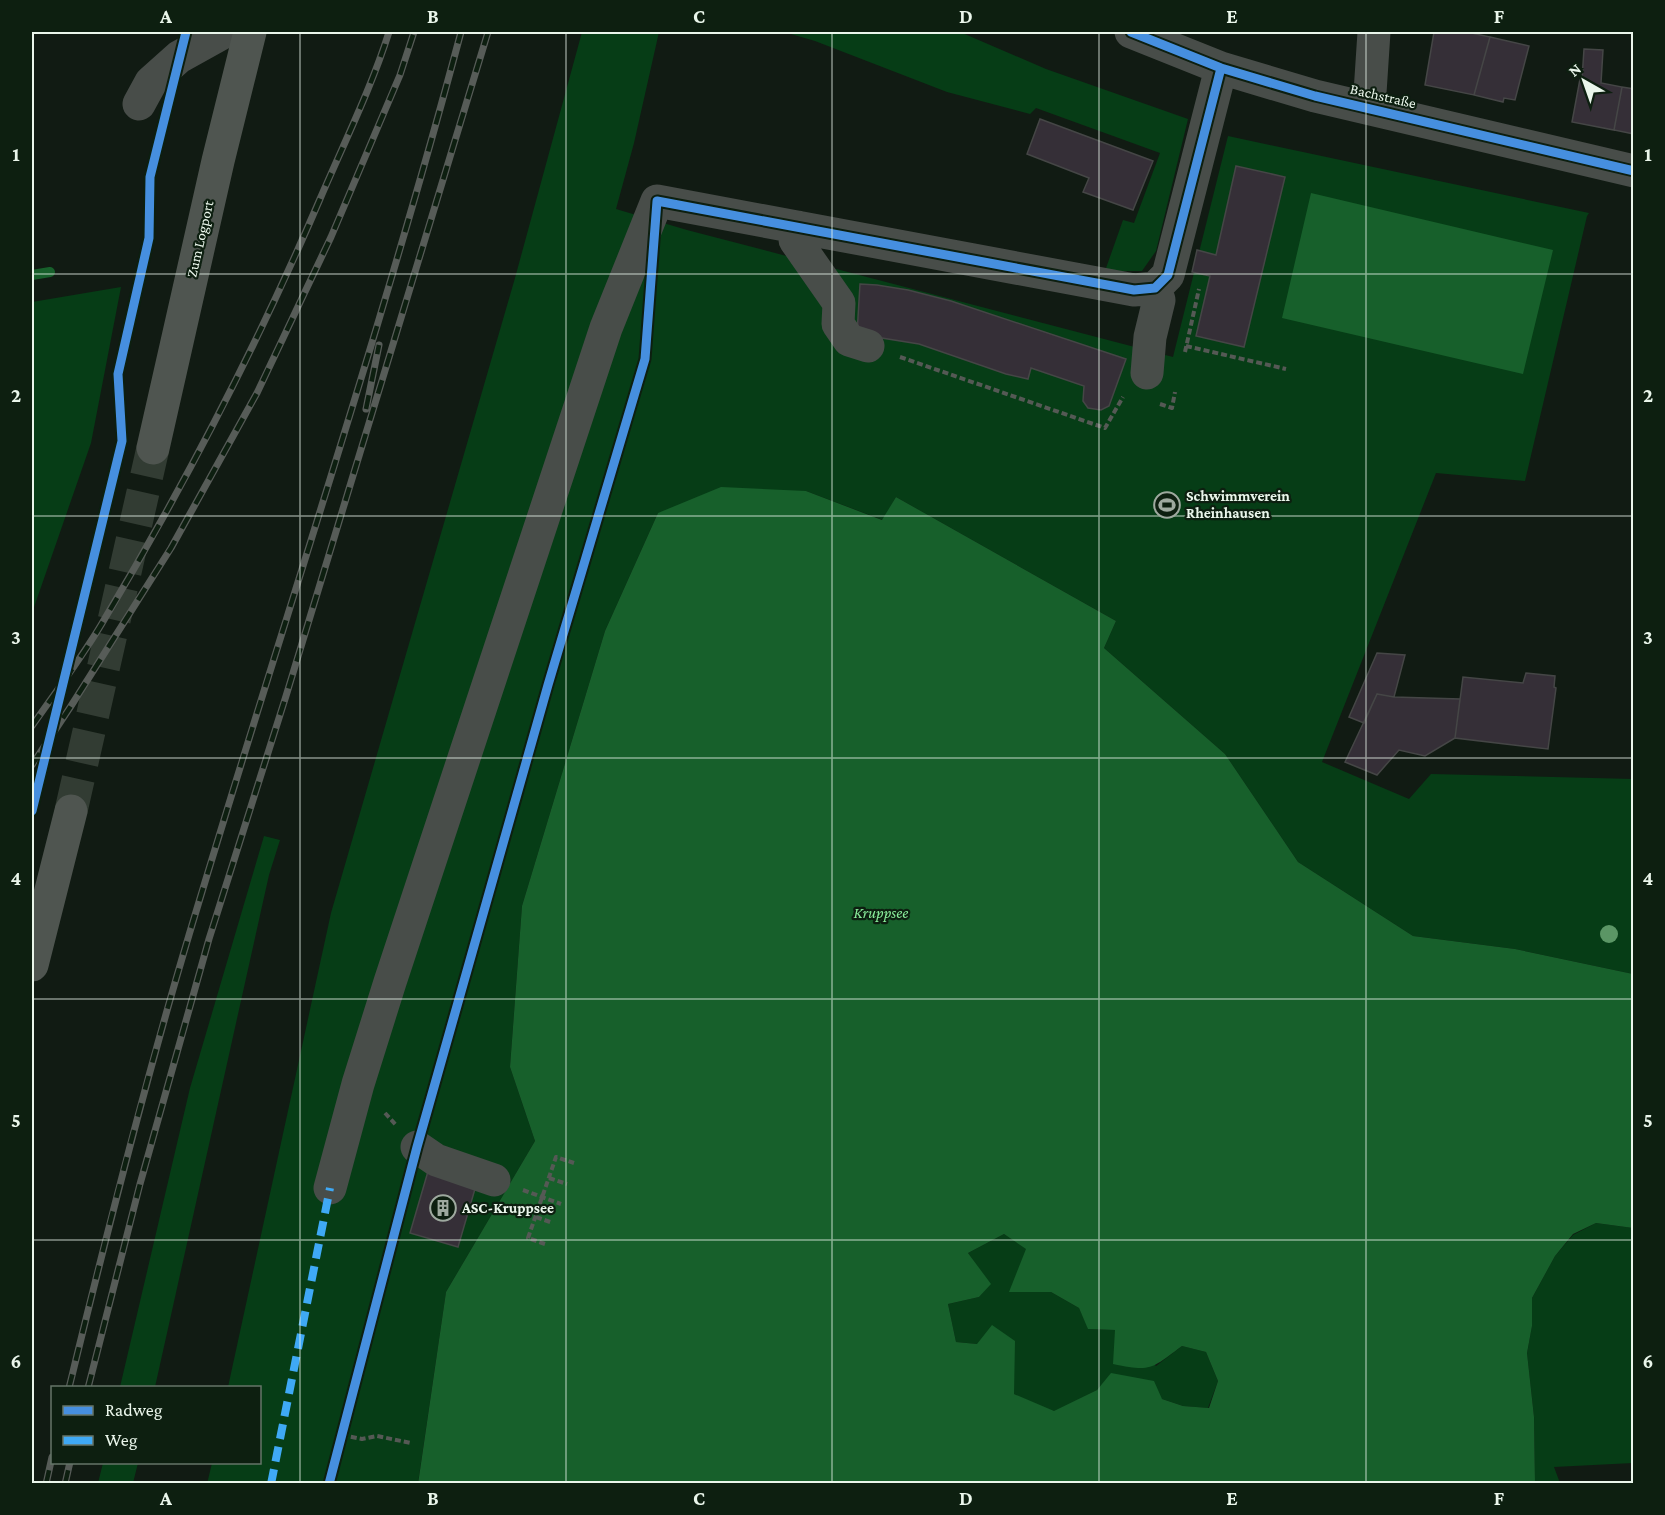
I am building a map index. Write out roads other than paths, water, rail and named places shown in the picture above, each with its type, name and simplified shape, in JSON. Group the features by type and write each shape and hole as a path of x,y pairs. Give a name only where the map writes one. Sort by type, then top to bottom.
{"main road":[{"name":"Zum Logport","path":"153,448 218,161 250,32"},
{"path":"32,965 71,811"}],"street":[{"path":"139,104 151,82 179,57 224,32"},
{"name":"Bachstraße","path":"1131,32 1221,68 1315,96 1634,171"},
{"path":"1369,108 1374,32"},
{"path":"330,1188 358,1084 606,328 657,201 1134,290 1155,288 1168,275 1221,68"},
{"path":"798,227 795,240 839,303 838,324 849,340 868,346"},
{"path":"1142,390 1150,337 1159,300 1155,288"},
{"path":"417,1147 436,1160 494,1180"}],"water":[{"path":"1311,193 1553,250 1523,374 1282,318"},
{"name":"Kruppsee","path":"721,487 806,491 882,520 896,497 1116,621 1104,648 1225,754 1298,862 1413,936 1515,949 1633,974 1633,1228 1596,1223 1573,1234 1555,1256 1532,1298 1532,1326 1527,1353 1534,1417 1535,1483 418,1484 446,1292 535,1141 510,1067 522,906 605,631 658,513","holes":["1004,1234 1026,1249 1009,1292 1051,1292 1079,1308 1088,1329 1115,1330 1113,1364 1136,1368 1150,1367 1164,1360 1182,1346 1206,1352 1218,1381 1209,1408 1183,1406 1162,1399 1154,1381 1111,1373 1097,1390 1054,1411 1014,1394 1015,1341 992,1325 977,1344 956,1342 948,1304 979,1297 991,1284 968,1253"]}],"waterway":[{"path":"32,275 50,272"}],"tunnel":[{"path":"71,811 153,448"}],"railway":[{"path":"32,726 101,625 218,416 296,254 366,95 389,32"},
{"path":"32,765 171,548 257,393 331,237 400,75 414,32"},
{"path":"69,1386 126,1161 172,991 363,372 461,32"},
{"path":"89,1386 140,1184 209,939 286,696 488,32"},
{"path":"366,409 379,345"},
{"path":"46,1484 51,1462"},
{"path":"65,1484 70,1464"}],"place":[{"name":"Schwimmverein Rheinhausen","path":"1167,505"},
{"name":"ASC-Kruppsee","path":"443,1208"}]}
